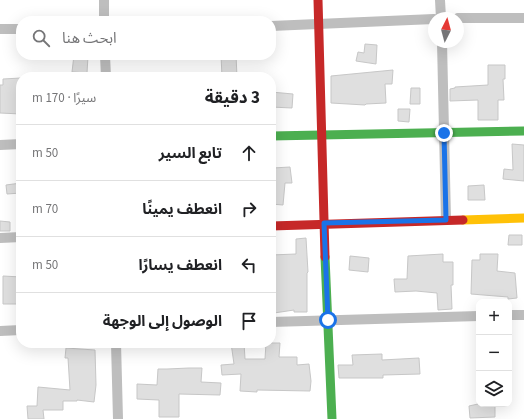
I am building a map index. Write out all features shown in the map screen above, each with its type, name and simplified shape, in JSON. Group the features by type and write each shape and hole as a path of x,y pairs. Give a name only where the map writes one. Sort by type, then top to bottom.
{"street":[{"path":"104,0 104,16"},
{"path":"318,0 324,223 332,419"},
{"path":"440,0 441,12"},
{"path":"464,18 524,18"},
{"path":"276,26 428,19"},
{"path":"0,29 16,29"},
{"path":"442,48 446,220"},
{"path":"105,60 106,72"},
{"path":"276,136 524,131"},
{"path":"0,145 16,144"},
{"path":"276,226 324,223 524,218"},
{"path":"0,238 16,237"},
{"path":"512,315 524,315"},
{"path":"276,322 476,316"},
{"path":"0,331 16,330"},
{"path":"116,348 118,419"}],"building":[{"path":"365,44 377,45 376,64 356,61 358,52 364,53"},
{"path":"73,60 88,60 87,72 72,72"},
{"path":"221,60 236,60 237,72 222,72"},
{"path":"488,65 505,65 505,79 503,79 504,100 498,100 498,120 478,120 478,100 450,101 450,89 455,87 488,85"},
{"path":"393,70 392,84 385,84 386,103 365,105 331,103 331,76"},
{"path":"16,78 16,114 0,113 0,85 3,85 3,79"},
{"path":"411,88 420,88 420,104 410,104"},
{"path":"276,92 293,94 292,108 276,107"},
{"path":"398,109 410,109 409,122 398,121"},
{"path":"512,144 524,145 524,181 503,179 504,169 513,170"},
{"path":"290,167 292,183 285,183 283,205 276,204 276,168"},
{"path":"16,184 16,193 7,194 6,185"},
{"path":"484,185 485,200 468,200 468,186"},
{"path":"0,221 10,222 10,231 0,231"},
{"path":"509,235 522,235 522,245 508,245"},
{"path":"306,238 308,272 307,312 294,312 294,310 276,313 276,255 296,254 296,239"},
{"path":"443,254 443,262 453,262 453,285 451,285 452,309 438,310 437,293 416,291 395,292 394,279 407,279 408,256"},
{"path":"480,254 498,254 497,271 515,273 517,298 508,299 508,297 471,294 472,260 480,260"},
{"path":"350,256 369,258 368,272 349,270"},
{"path":"3,276 16,277 16,304 3,304"},
{"path":"276,343 280,343 279,357 297,357 297,365 309,364 311,381 310,391 240,391 241,374 222,375 221,365 234,364 232,348 244,348 245,359 265,359 266,348 276,348"},
{"path":"66,348 95,350 96,385 94,402 77,400 63,401 63,410 43,410 44,419 28,419 27,406 37,406 38,387 70,390 68,358 65,358"},
{"path":"382,354 382,360 419,358 420,374 383,375 383,378 339,378 338,365 353,365 352,355"},
{"path":"202,368 201,382 221,383 220,395 179,394 179,417 159,417 159,400 137,399 137,384 157,385 158,369"},
{"path":"476,404 476,407 495,407 495,417 470,418 469,406"}],"traffic: fast":[{"path":"276,136 524,131"},
{"path":"325,257 332,419"}],"traffic: slow":[{"path":"463,220 524,218"}],"traffic: jam":[{"path":"318,0 325,257"},
{"path":"276,226 463,220"}],"route":[{"path":"328,320 324,223 446,220 444,133"}]}
